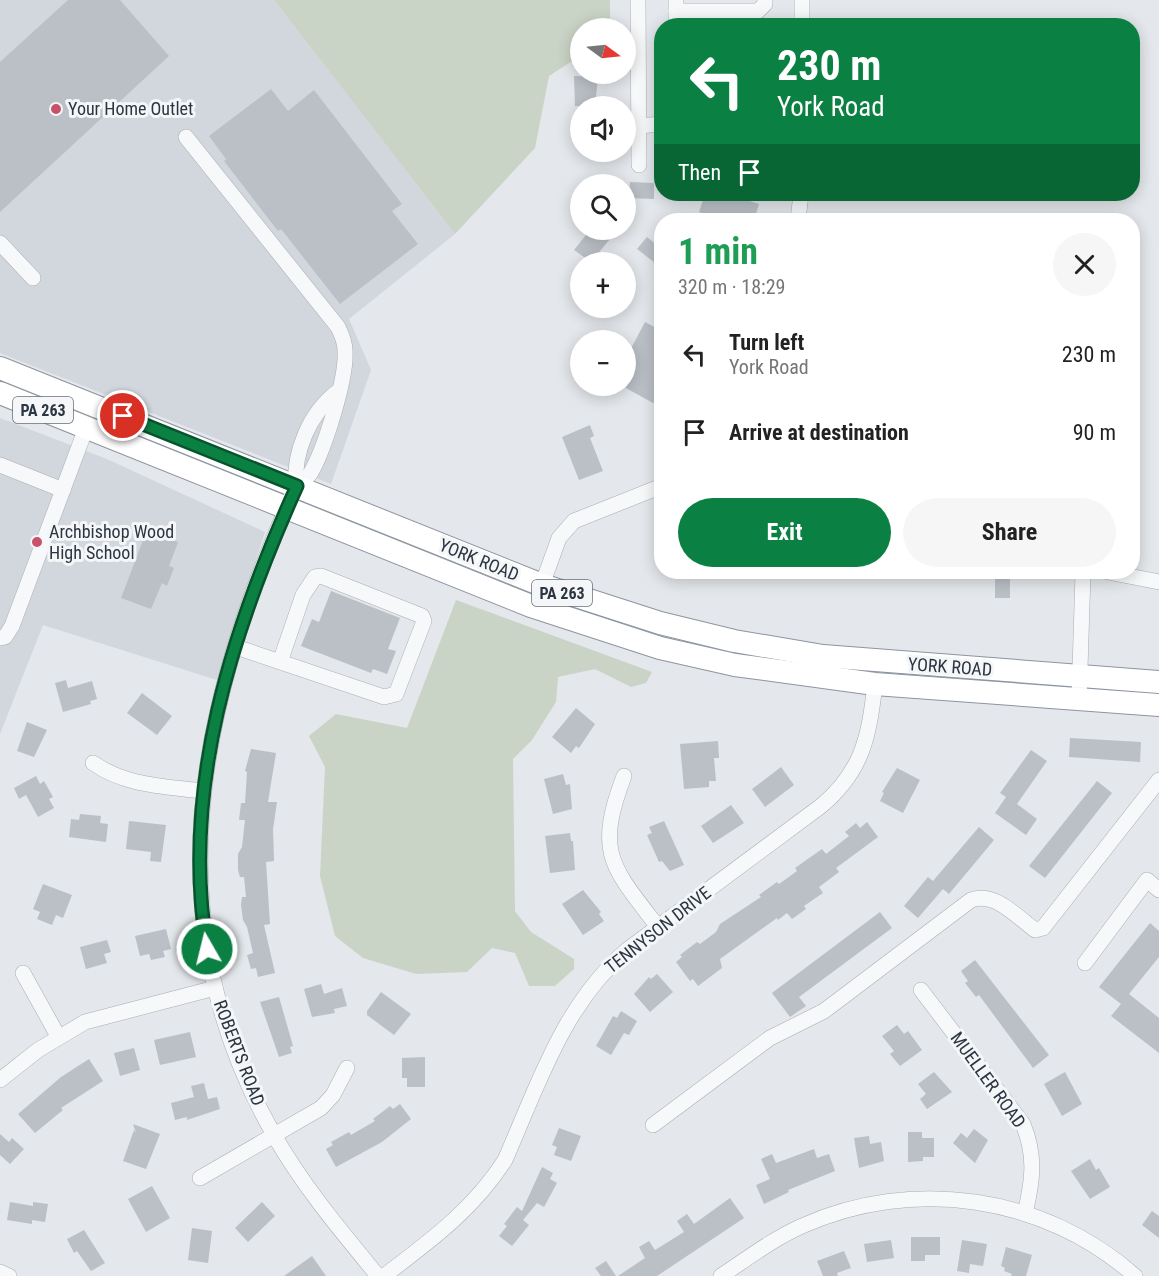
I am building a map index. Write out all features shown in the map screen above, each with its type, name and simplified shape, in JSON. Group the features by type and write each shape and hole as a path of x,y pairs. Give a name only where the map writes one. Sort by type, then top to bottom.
{"highway":[{"name":"YORK ROAD","path":"0,368 542,585 660,623 776,649 912,664 1159,682"},
{"name":"YORK ROAD","path":"0,393 531,606 649,645 735,665 875,684 1159,705"}],"street":[{"path":"638,0 639,165"},
{"path":"676,12 758,11 765,4 765,0"},
{"path":"802,0 802,18"},
{"path":"639,126 654,125"},
{"path":"186,137 338,327 345,351 342,379 337,392 322,404 314,417 295,465 297,486"},
{"path":"0,243 33,278"},
{"path":"0,638 5,637 12,626 86,428"},
{"path":"0,465 63,490"},
{"name":"ROBERTS ROAD","path":"297,486 236,647 216,716 202,791 198,859 204,932 215,988 241,1069 274,1135 297,1171 378,1276"},
{"path":"542,585 559,538 574,521 654,489"},
{"path":"236,647 280,662 390,697 396,694 424,621 422,616 321,576 315,578 303,595 280,662"},
{"path":"1140,578 1159,582"},
{"path":"1079,699 1083,579"},
{"name":"TENNYSON DRIVE","path":"384,1276 447,1229 485,1189 505,1160 565,1025 582,998 615,961 821,806 844,784 862,753 870,728 875,684"},
{"path":"93,763 112,775 133,783 202,791"},
{"path":"624,776 609,823 611,854 624,882 658,927"},
{"path":"653,1125 770,1038 824,1011 971,900 981,896 994,900 1035,930 1043,928 1159,780"},
{"path":"1085,963 1147,880 1159,890"},
{"path":"23,973 58,1036"},
{"path":"0,1080 58,1036 85,1022 215,988"},
{"name":"MUELLER ROAD","path":"921,990 1023,1124 1034,1161 1033,1181 1025,1213"},
{"path":"200,1178 321,1108 337,1090 347,1068"},
{"path":"721,1276 774,1241 804,1225 855,1208 926,1198 964,1199 1025,1213 1080,1236 1135,1276"},
{"path":"0,1272 9,1276"}],"shaded area":[{"path":"0,0 274,0 455,234 349,319 371,370 331,484 0,353"},
{"path":"0,418 107,459 265,532 217,680 43,625 0,734"}],"green space":[{"path":"274,0 610,0 610,18 570,18 570,62 549,76 535,148 455,234"},
{"path":"456,600 652,672 646,683 631,687 595,669 558,677 556,702 532,740 513,759 515,911 531,932 574,959 574,969 555,986 529,986 515,953 492,948 467,972 416,974 363,958 335,936 320,876 325,767 309,736 336,714 407,728"}],"building":[{"name":"Your Home Outlet","path":"68,0 120,0 169,56 0,212 0,62"},
{"path":"574,84 597,84 596,96 575,96"},
{"path":"271,89 288,111 314,90 402,204 392,211 418,244 340,304 281,229 278,231 224,161 226,159 209,136"},
{"path":"636,182 654,183 654,199 636,198"},
{"path":"703,201 750,201 759,204 756,213 699,212"},
{"path":"647,237 654,243 654,262 637,249"},
{"path":"582,240 609,240 599,252 574,250"},
{"path":"645,322 654,327 654,404 636,394 636,339"},
{"path":"590,425 594,436 590,438 603,471 579,480 562,437"},
{"path":"147,530 178,542 169,566 174,568 167,586 162,583 151,609 121,598"},
{"path":"995,579 1010,579 1010,598 995,598"},
{"path":"331,591 400,618 388,649 396,651 387,674 373,669 371,673 301,646 312,619 319,622"},
{"path":"66,680 68,688 92,681 97,699 90,701 91,704 63,712 55,683"},
{"path":"142,693 172,716 157,735 127,713"},
{"path":"576,708 595,724 579,748 576,746 571,753 552,737"},
{"path":"27,722 47,730 34,757 17,751"},
{"path":"1070,738 1141,742 1140,762 1069,757"},
{"path":"718,741 719,758 714,758 716,781 709,781 709,787 684,789 680,744"},
{"path":"251,749 276,753 268,802 277,802 273,829 274,861 266,862 270,924 264,925 275,973 258,977 256,968 251,969 247,955 253,953 241,905 242,897 246,897 244,877 240,877 238,870 238,854 242,847 245,820 239,820 241,803 245,803 247,772 245,771"},
{"path":"1031,750 1047,761 1017,804 1037,819 1026,835 995,813 1006,797 1000,793"},
{"path":"781,767 794,785 765,807 752,789"},
{"path":"897,768 920,780 903,813 880,801 884,793 882,792"},
{"path":"563,774 566,785 570,784 572,809 553,814 544,779"},
{"path":"36,776 40,784 44,781 53,797 49,799 54,808 38,817 26,795 19,799 14,788"},
{"path":"1097,781 1112,793 1045,878 1029,866"},
{"path":"731,805 744,823 713,843 701,826"},
{"path":"80,814 101,816 100,823 108,824 106,842 69,837 71,819 79,820"},
{"path":"129,821 166,825 161,862 150,861 151,852 126,849"},
{"path":"664,821 684,865 670,871 662,861 659,862 647,835 652,833 649,827"},
{"path":"867,822 878,837 836,868 839,872 819,887 823,893 804,906 806,909 792,919 787,913 778,920 777,918 720,959 722,968 698,986 693,979 690,981 676,962 682,957 680,955 697,942 700,944 716,932 720,924 761,897 759,895 777,882 779,884 797,871 795,868 822,849 826,854 849,836 845,832 856,823 860,828"},
{"path":"979,827 994,840 949,894 943,889 918,918 904,906 928,877 933,881"},
{"path":"570,833 571,841 573,841 575,870 550,873 545,836"},
{"path":"43,884 72,895 63,918 56,915 52,925 37,919 40,912 33,909"},
{"path":"583,890 601,912 599,914 604,921 583,935 562,904"},
{"path":"880,912 892,928 799,997 806,1006 790,1017 772,993"},
{"path":"1150,923 1159,931 1159,957 1129,994 1159,1018 1159,1053 1111,1016 1121,1004 1099,987"},
{"path":"166,929 171,949 163,951 165,957 151,960 149,954 140,956 135,936"},
{"path":"107,940 111,952 104,954 107,963 86,969 80,947"},
{"path":"975,960 1049,1055 1033,1068 979,995 976,997 965,983 968,981 961,971"},
{"path":"657,974 673,992 650,1012 634,994 649,977 651,979"},
{"path":"321,984 324,994 342,988 347,1006 334,1009 335,1013 312,1017 304,989"},
{"path":"381,992 411,1014 394,1035 367,1015 367,1011"},
{"path":"279,997 293,1046 290,1047 292,1053 279,1057 260,1002"},
{"path":"621,1011 637,1021 629,1035 624,1033 611,1055 596,1046 613,1016 617,1018"},
{"path":"897,1025 904,1034 908,1031 922,1050 900,1066 890,1054 894,1051 882,1036"},
{"path":"190,1032 196,1057 160,1065 154,1040"},
{"path":"134,1048 140,1070 120,1076 114,1053"},
{"path":"425,1057 425,1087 407,1087 407,1078 402,1078 402,1058"},
{"path":"89,1059 103,1081 61,1108 63,1110 35,1133 18,1114 61,1077"},
{"path":"934,1072 952,1092 927,1109 920,1099 926,1094 918,1084"},
{"path":"1065,1072 1082,1104 1062,1116 1044,1084"},
{"path":"204,1083 208,1099 217,1097 220,1109 187,1120 187,1117 175,1120 171,1103 194,1097 191,1086"},
{"path":"400,1104 411,1119 382,1142 336,1167 326,1149 333,1145 331,1142 349,1132 351,1135 375,1121 373,1119 390,1106 393,1109"},
{"path":"133,1124 160,1134 146,1169 123,1161 134,1130 136,1133"},
{"path":"559,1128 581,1136 571,1161 554,1155 557,1147 552,1145"},
{"path":"974,1129 988,1140 975,1163 953,1143 961,1133 967,1138"},
{"path":"908,1132 922,1132 922,1138 934,1138 934,1157 923,1157 923,1161 908,1162"},
{"path":"0,1134 9,1142 12,1138 24,1149 10,1164 0,1155"},
{"path":"869,1136 870,1144 881,1142 884,1161 859,1168 854,1138"},
{"path":"814,1149 817,1158 829,1154 835,1171 788,1190 789,1192 764,1204 756,1185 770,1179 761,1159 772,1154 776,1163"},
{"path":"1090,1159 1096,1170 1099,1168 1110,1187 1090,1199 1071,1171"},
{"path":"542,1167 553,1173 550,1179 557,1183 544,1207 537,1203 523,1220 529,1225 512,1246 499,1236 507,1226 504,1224 517,1207 522,1211"},
{"path":"152,1186 170,1218 146,1232 128,1199"},
{"path":"730,1198 744,1218 657,1276 618,1276 645,1258 639,1247 649,1241 655,1250 684,1232 677,1221 687,1214 694,1224"},
{"path":"10,1202 33,1206 33,1202 48,1204 45,1222 32,1220 32,1224 7,1220"},
{"path":"262,1202 275,1216 248,1242 235,1228"},
{"path":"1152,1211 1159,1216 1159,1238 1142,1225"},
{"path":"192,1228 212,1231 208,1263 188,1260"},
{"path":"84,1230 105,1263 91,1271 77,1251 74,1253 67,1239"},
{"path":"911,1237 940,1237 940,1255 925,1255 925,1261 911,1261"},
{"path":"891,1240 894,1258 867,1262 864,1244"},
{"path":"962,1240 987,1244 983,1266 970,1264 969,1273 957,1271"},
{"path":"1006,1247 1032,1255 1026,1276 1011,1276 1012,1274 1004,1271 1005,1268 1001,1266"},
{"path":"844,1251 851,1268 837,1273 838,1276 823,1276 817,1261"},
{"path":"312,1256 326,1276 284,1276"},
{"path":"606,1261 616,1276 601,1276 595,1268"}],"place":[{"name":"Your Home Outlet","path":"56,109"},
{"name":"Archbishop Wood High School","path":"37,542"}],"route":[{"path":"123,416 297,486 280,524 246,615 209,746 200,810 198,859 207,949"}]}
